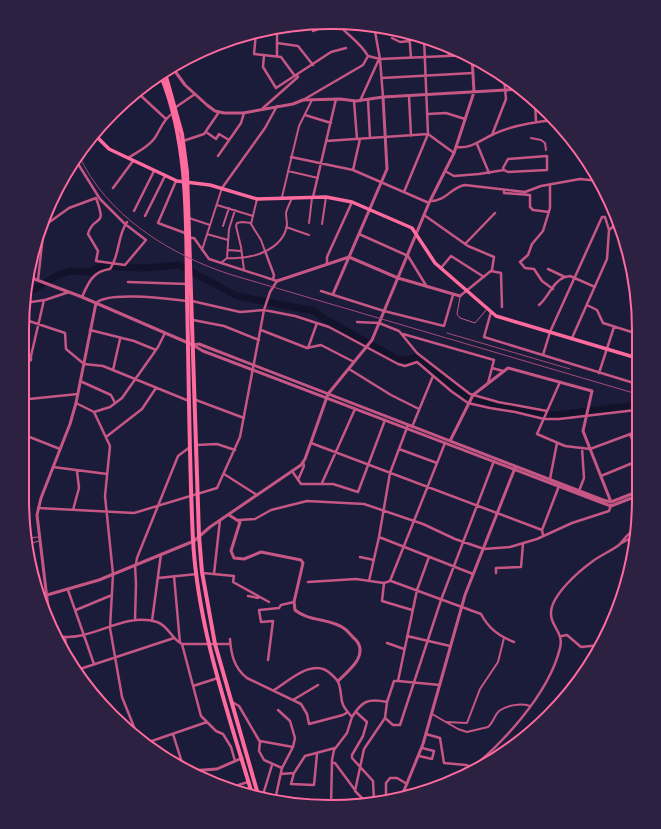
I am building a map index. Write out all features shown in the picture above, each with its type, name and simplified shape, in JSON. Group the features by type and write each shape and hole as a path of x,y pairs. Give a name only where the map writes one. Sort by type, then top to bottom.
{"highway":[{"path":"167,78 176,107 183,141 189,218 190,238 187,274 187,301 196,400 199,536 202,572 215,644 230,701 257,791"},
{"path":"162,80 173,113 186,182 186,233 191,277 193,320 189,401 190,447 194,541 201,608 208,645 251,790"}],"main road":[{"path":"99,138 110,149 154,171 176,180 210,185 257,199 282,197 326,197 352,202 412,228 436,263 496,316 632,356"}],"street":[{"path":"342,30 362,46 368,56 380,59 455,56"},
{"path":"333,294 387,169 382,78 376,33"},
{"path":"277,34 277,56"},
{"path":"255,38 254,54 281,57 296,76"},
{"path":"392,38 400,42 410,41 411,58"},
{"path":"277,43 298,46 313,65"},
{"path":"404,192 428,134 424,44"},
{"path":"264,55 263,67 276,88 331,52 346,48"},
{"path":"176,72 185,84 207,105 219,112 244,112 293,104 303,100 363,64 368,56"},
{"path":"360,101 380,59"},
{"path":"47,594 68,590 113,574 194,541 220,520 292,472 303,462 328,394 372,341 424,215 454,153 474,92 472,64"},
{"path":"382,78 473,73"},
{"path":"263,108 298,77 296,76"},
{"path":"492,135 506,99 505,85"},
{"path":"303,100 336,99 360,101 383,97 512,90"},
{"path":"176,107 195,94"},
{"path":"141,96 166,119"},
{"path":"409,96 411,136"},
{"path":"282,197 299,126 313,99"},
{"path":"309,222 312,197 318,178 336,99"},
{"path":"368,100 370,138"},
{"path":"353,170 358,139 354,101"},
{"path":"202,250 222,189 265,128 277,106"},
{"path":"535,109 536,122"},
{"path":"183,141 196,138 206,132 219,112"},
{"path":"218,156 241,123 244,112"},
{"path":"128,158 146,148 154,139 166,119 173,113"},
{"path":"428,114 446,113 465,119"},
{"path":"305,115 330,123"},
{"path":"456,147 465,148 477,144 492,135 536,122 547,121"},
{"path":"206,132 216,139 219,134 230,140"},
{"path":"326,141 428,134 454,153"},
{"path":"531,138 541,140 545,143 546,150"},
{"path":"477,144 489,173"},
{"path":"445,171 454,176 504,170 508,172 547,170 546,156 508,159 503,168 504,170"},
{"path":"291,157 353,170 430,202 444,198 461,186 525,192 580,179 592,181"},
{"path":"113,188 133,161"},
{"path":"78,166 98,198 146,240 125,265 96,261 98,252 88,236 90,228 101,218 102,214 98,198"},
{"path":"134,211 143,196 154,171"},
{"path":"288,171 318,178"},
{"path":"145,216 165,176"},
{"path":"176,180 158,223 186,233"},
{"path":"550,185 549,212 542,231 532,244 528,255 520,262 525,268 534,269 542,281 552,289"},
{"path":"504,190 504,193 530,195 530,207 533,210 549,212"},
{"path":"322,224 326,197"},
{"path":"49,222 69,208 98,198"},
{"path":"221,263 227,258 241,258 270,250 278,241 286,226 286,212 292,198"},
{"path":"38,508 134,513 218,488 235,450 244,418 264,310 275,280 261,240 251,223 257,199"},
{"path":"327,264 327,257 352,202"},
{"path":"216,204 253,216"},
{"path":"223,226 229,208"},
{"path":"227,258 229,229 235,210"},
{"path":"465,244 495,213"},
{"path":"190,238 194,238 209,259 275,280 349,257 398,278 460,296 491,271 494,257 465,244 424,215"},
{"path":"543,355 550,332 602,217 605,217 609,230 607,259 572,338"},
{"path":"189,218 210,225"},
{"path":"244,271 236,226 237,223 242,222 251,223"},
{"path":"82,297 94,276 102,270 110,269 114,263 121,233 126,223"},
{"path":"286,226 309,235"},
{"path":"609,230 613,226"},
{"path":"207,234 228,240"},
{"path":"359,234 408,256 427,287"},
{"path":"38,280 42,242"},
{"path":"228,250 241,251"},
{"path":"441,268 451,256 484,277"},
{"path":"548,269 565,277"},
{"path":"491,271 501,273 502,307"},
{"path":"539,305 545,300 560,279 565,277 570,276 595,287"},
{"path":"34,279 82,297 191,344 199,349 385,420 451,441 515,468 611,504 632,498"},
{"path":"128,282 187,284"},
{"path":"321,291 384,311 444,326 453,295"},
{"path":"31,302 44,300 69,292"},
{"path":"47,601 39,539 38,508 76,403 96,303 102,299 135,296 150,299 163,298 187,301"},
{"path":"29,361 31,360 37,325 44,300"},
{"path":"192,301 240,312 264,310 329,327 368,346 398,364 405,366 417,362 433,376 469,402 544,418 586,416 632,410"},
{"path":"587,305 597,310 603,323 632,332"},
{"path":"491,312 484,337 632,383"},
{"path":"193,320 224,326 259,340"},
{"path":"29,322 65,333 66,349 84,364 103,366 189,401"},
{"path":"357,322 379,323 402,334 494,360 488,383"},
{"path":"308,348 317,323"},
{"path":"599,373 614,327"},
{"path":"90,330 120,339 134,341 156,350"},
{"path":"261,330 308,348 322,345 354,362"},
{"path":"94,412 115,403 122,398 156,350 165,333"},
{"path":"402,334 417,353 456,384 473,395 547,411"},
{"path":"113,370 120,339"},
{"path":"191,344 199,344 328,394 445,443 495,460"},
{"path":"492,368 503,371"},
{"path":"229,515 238,520 255,518 285,506 307,501 364,504 384,510 414,521 463,541 484,548 510,547 523,544 609,511 611,504 583,431 592,391 510,368 503,371 473,395 451,441 445,443 436,463 427,487 414,521 404,547 390,581"},
{"path":"348,369 419,409"},
{"path":"369,581 379,537 390,473 399,449 419,409 433,376"},
{"path":"80,381 111,395 115,403"},
{"path":"560,382 537,434 565,446 590,449 630,434 632,439"},
{"path":"106,437 142,410 156,388"},
{"path":"29,400 78,394"},
{"path":"196,400 244,418"},
{"path":"76,403 94,412 110,446 105,496 113,574 110,628 122,697 134,727"},
{"path":"322,484 355,409"},
{"path":"292,472 301,484 333,484 358,492 385,420"},
{"path":"29,437 60,449"},
{"path":"311,443 542,530"},
{"path":"550,479 557,443"},
{"path":"196,445 218,444 235,450"},
{"path":"134,620 137,558 178,456 190,447"},
{"path":"579,491 584,478 582,448"},
{"path":"399,449 436,463"},
{"path":"385,718 393,726 400,725 441,600 495,460"},
{"path":"298,480 304,466 303,462"},
{"path":"600,476 632,463"},
{"path":"53,467 107,474"},
{"path":"515,468 550,479 560,485 611,504 632,494"},
{"path":"403,791 422,748 461,607 515,468"},
{"path":"73,510 80,488 77,471"},
{"path":"224,474 258,495"},
{"path":"543,536 542,530 560,485"},
{"path":"214,574 220,520"},
{"path":"238,520 239,526 231,551 234,558 244,559 261,552 303,561 294,607 298,613 341,626 357,642 360,652 358,661 338,681"},
{"path":"620,544 630,533"},
{"path":"379,537 473,574"},
{"path":"487,756 499,744 530,706 542,689 553,667 561,647 562,636 550,614 553,601 557,594 592,562 629,539"},
{"path":"496,573 496,568 521,567 523,544"},
{"path":"152,621 161,554"},
{"path":"360,557 374,560"},
{"path":"398,681 417,590 429,557"},
{"path":"202,572 234,576 233,582 269,602"},
{"path":"158,578 197,574"},
{"path":"174,576 181,643 201,716 223,734 231,747 235,761"},
{"path":"308,582 356,578 384,583 390,581 481,614 486,624 504,638 514,642"},
{"path":"384,583 382,601 412,610"},
{"path":"68,590 94,664"},
{"path":"76,610 112,595"},
{"path":"248,596 260,597"},
{"path":"268,660 273,621 261,622 259,610 279,608 281,605 294,602"},
{"path":"66,643 65,638 110,628 134,620 152,621 166,627 174,638 181,643 208,645 230,644"},
{"path":"562,636 567,635 581,647 594,646"},
{"path":"407,636 450,646"},
{"path":"81,668 174,638"},
{"path":"446,722 468,723 480,689 498,662 504,638"},
{"path":"230,639 233,658 241,674 246,678 274,690 300,704 306,714 309,724 343,715 348,712"},
{"path":"387,643 404,649"},
{"path":"274,690 299,673 315,668 329,672 338,681 342,706 352,717"},
{"path":"193,686 218,678"},
{"path":"355,791 364,749 385,718 387,702 394,681 440,685"},
{"path":"293,700 318,685"},
{"path":"331,800 332,763 335,748 347,733 352,717 368,700 372,699 387,702"},
{"path":"230,701 239,706 260,741 259,751 264,760 272,765 282,768"},
{"path":"432,714 467,732 488,727 499,711 508,707 523,704 530,706"},
{"path":"276,795 282,768 293,747 295,738 290,721 278,710"},
{"path":"356,712 367,722 363,736 352,752 352,758 373,781 374,796"},
{"path":"152,741 207,722"},
{"path":"173,734 181,761"},
{"path":"426,734 440,738 444,763 468,767"},
{"path":"260,741 293,747"},
{"path":"317,754 314,785 291,784 294,773 305,756 335,748"},
{"path":"419,756 432,759 434,751 422,748"},
{"path":"200,770 217,769 242,758"},
{"path":"332,763 335,763 355,791 362,798"},
{"path":"264,792 272,765"},
{"path":"281,774 294,773"},
{"path":"386,794 386,783 390,778 397,778 406,784"},
{"path":"238,785 249,782"}],"lane":[{"path":"460,296 457,314 460,318 476,323 488,309"},
{"path":"32,538 39,539"},
{"path":"33,542 39,539"}],"waterway":[{"path":"32,290 56,276 69,271 90,272 102,266 144,268 179,265 237,296 314,311 323,318 399,360 407,360 416,357 454,388 472,399 496,405 514,407 538,414 558,415 632,406"}],"railway":[{"path":"82,160 91,177 105,196 123,214 164,245 209,267 632,393"},
{"path":"447,333 570,369"}]}
